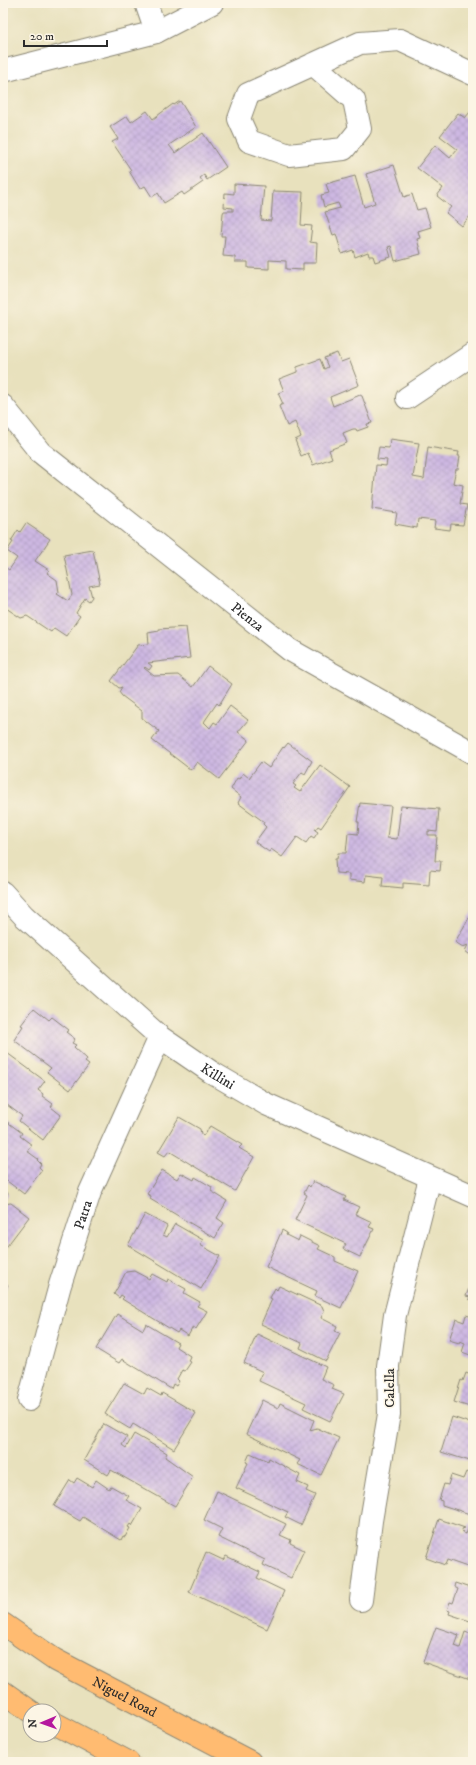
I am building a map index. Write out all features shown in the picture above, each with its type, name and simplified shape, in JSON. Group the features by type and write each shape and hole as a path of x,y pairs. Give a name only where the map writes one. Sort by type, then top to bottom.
{"main road":[{"name":"Niguel Road","path":"3,1624 55,1660 250,1762"},
{"path":"3,1692 22,1705"},
{"path":"62,1727 128,1762"}],"street":[{"path":"146,3 156,32"},
{"path":"3,71 156,32 212,3"},
{"path":"313,64 354,100 360,129 344,149 289,155 249,141 239,119 248,94 313,64 360,43 400,40 473,74"},
{"path":"407,398 473,354"},
{"name":"Pienza","path":"3,406 40,452 290,650 473,753"},
{"name":"Killini","path":"3,893 24,916 160,1037 211,1072 266,1104 473,1196"},
{"name":"Patra","path":"28,1400 60,1285 90,1192 160,1037"},
{"name":"Calella","path":"361,1600 371,1521 389,1414 388,1366 395,1315 430,1178"}],"building":[{"path":"180,101 196,127 169,145 175,153 203,133 226,167 207,180 204,175 200,178 203,182 184,195 182,192 164,203 158,193 152,197 145,186 140,189 129,171 131,170 112,142 118,139 110,127 127,116 131,122 147,111 153,119 173,104 174,105"},
{"path":"470,112 473,115 473,219 470,216 462,226 446,213 451,207 437,196 443,188 417,168 435,145 450,158 457,149 440,136 458,113 465,118"},
{"path":"394,165 404,197 412,194 417,210 425,208 431,227 418,231 420,238 417,239 421,254 395,261 391,246 388,247 391,257 375,262 373,256 369,256 368,252 355,257 353,250 342,254 336,234 333,235 325,212 340,208 338,203 324,207 321,195 329,193 326,184 355,176 364,207 375,203 366,174"},
{"path":"234,184 264,186 261,220 271,221 273,191 303,192 301,225 312,226 310,242 317,243 316,263 303,263 303,270 286,269 286,261 269,260 269,269 248,268 248,262 235,262 235,257 223,256 225,236 221,236 223,213 224,211 233,211 233,208 224,207 225,193 234,194"},
{"path":"337,353 341,362 349,359 359,385 330,397 333,406 360,395 362,396 372,423 367,424 368,427 357,431 356,429 353,429 343,433 347,443 329,450 332,458 313,465 308,453 301,456 295,440 301,437 295,422 287,426 279,406 283,404 278,393 284,391 279,379 297,372 297,367 320,359 324,369 328,367 324,358"},
{"path":"390,439 419,443 413,477 424,479 428,447 459,452 458,456 460,456 458,469 456,469 453,483 463,485 460,504 467,505 463,525 451,524 450,530 434,528 435,521 418,519 417,528 395,524 397,513 372,509 376,465 386,466 387,460 377,459 379,447 389,448"},
{"path":"26,523 50,539 35,561 49,570 47,573 57,580 59,592 57,594 68,601 72,595 64,555 93,550 100,584 89,586 92,597 89,601 85,598 76,613 80,616 66,636 54,628 51,632 27,616 21,618 3,606 3,566 9,570 17,558 7,551 18,530 20,532"},
{"path":"186,627 190,658 148,663 152,666 149,670 145,667 144,668 154,676 178,675 193,687 208,666 232,684 219,705 217,703 204,722 210,728 214,722 217,724 230,706 248,720 238,732 249,740 219,779 197,762 191,770 152,740 159,731 142,718 142,711 122,696 119,692 122,687 119,688 111,681 138,645 149,644 148,633 159,631 159,629"},
{"path":"288,743 312,761 305,774 302,772 293,784 296,786 294,788 300,792 320,765 350,787 321,828 318,826 315,830 318,832 314,838 311,836 306,843 297,837 282,857 271,849 269,852 255,842 266,827 263,824 264,822 238,803 241,797 231,789 237,778 239,779 243,773 249,778 261,762 269,768 283,747 284,748"},
{"path":"360,803 391,806 387,838 397,839 401,806 439,809 437,832 428,831 428,835 437,835 435,861 441,861 440,871 430,870 429,885 403,883 403,888 382,886 383,877 366,875 365,882 349,880 349,874 336,873 335,859 337,859 338,853 346,853 348,833 358,834 359,822 357,822"},
{"path":"473,911 473,957 465,951 468,945 463,947 455,942"},
{"path":"34,1008 49,1020 52,1017 69,1030 66,1032 75,1039 72,1043 76,1045 74,1047 87,1059 85,1062 89,1065 70,1090 47,1072 51,1068 14,1040 23,1026 21,1025"},
{"path":"3,1050 45,1081 38,1090 43,1094 42,1096 53,1104 51,1107 61,1115 43,1140 19,1121 22,1116 3,1102"},
{"path":"179,1117 200,1129 203,1136 210,1126 242,1145 239,1148 254,1157 235,1191 169,1151 165,1156 158,1152"},
{"path":"6,1121 22,1133 20,1136 32,1145 27,1151 38,1159 37,1160 41,1164 39,1167 42,1170 24,1194 3,1178 3,1125"},
{"path":"162,1170 177,1179 181,1173 194,1180 195,1177 212,1187 211,1191 227,1201 217,1218 224,1223 215,1238 150,1199 151,1196 147,1194"},
{"path":"313,1181 346,1197 344,1200 359,1207 355,1214 372,1222 369,1227 374,1229 360,1257 343,1249 346,1244 295,1220 307,1195 304,1193 308,1185 310,1187"},
{"path":"3,1189 8,1193 3,1201"},
{"path":"11,1203 29,1217 4,1250 3,1204"},
{"path":"145,1214 167,1226 163,1235 167,1237 175,1224 203,1240 200,1245 220,1256 201,1289 128,1245"},
{"path":"282,1230 287,1233 286,1235 298,1241 300,1236 320,1246 318,1249 335,1257 335,1261 358,1271 341,1308 315,1296 317,1291 266,1267"},
{"path":"134,1271 149,1279 152,1274 167,1282 168,1279 186,1289 184,1293 200,1302 197,1306 207,1311 196,1329 193,1327 188,1336 179,1330 177,1333 122,1299 124,1297 121,1295 119,1298 114,1294 126,1272"},
{"path":"473,1278 473,1301 469,1299 470,1297 466,1296"},
{"path":"3,1281 8,1285 3,1292"},
{"path":"279,1286 322,1306 324,1311 321,1318 337,1326 335,1331 340,1333 326,1361 300,1348 302,1343 261,1324 272,1299 270,1298 275,1288 277,1290"},
{"path":"117,1314 143,1330 146,1324 178,1343 176,1347 190,1356 188,1361 191,1362 185,1371 182,1370 177,1379 179,1381 176,1386 173,1384 171,1389 122,1359 119,1363 96,1349"},
{"path":"466,1315 473,1317 473,1356 462,1352 465,1343 449,1340 456,1319 464,1322"},
{"path":"257,1334 326,1367 321,1379 334,1385 332,1389 344,1394 330,1421 303,1408 306,1403 259,1381 263,1372 244,1363"},
{"path":"466,1373 473,1376 473,1408 454,1402 461,1380 463,1381"},
{"path":"124,1383 144,1394 147,1388 161,1396 162,1393 196,1413 174,1449 133,1424 130,1429 105,1414"},
{"path":"262,1400 278,1408 280,1403 314,1420 310,1430 317,1428 339,1438 321,1475 297,1464 300,1460 246,1434"},
{"path":"452,1417 473,1424 473,1462 441,1452"},
{"path":"104,1424 127,1437 122,1445 126,1448 134,1434 167,1453 165,1457 193,1477 175,1506 111,1470 108,1475 84,1460"},
{"path":"250,1453 268,1461 269,1458 300,1475 297,1482 308,1487 306,1491 315,1495 301,1525 285,1517 288,1512 236,1488 248,1463 246,1462"},
{"path":"466,1472 473,1475 473,1515 442,1505 442,1501 439,1500 444,1484 448,1485 451,1475 463,1479"},
{"path":"77,1478 92,1487 96,1480 109,1489 111,1486 129,1496 126,1500 142,1509 132,1526 130,1524 128,1527 130,1528 125,1537 123,1536 121,1540 83,1517 80,1521 54,1506 70,1480 74,1483"},
{"path":"217,1491 286,1524 280,1535 291,1540 290,1543 304,1550 291,1578 263,1565 265,1560 218,1537 222,1529 204,1520"},
{"path":"439,1519 465,1528 462,1529 463,1533 466,1534 470,1523 473,1524 473,1569 447,1560 445,1565 426,1558"},
{"path":"206,1552 223,1560 226,1556 260,1572 257,1578 284,1591 267,1629 189,1592"},
{"path":"455,1583 473,1589 473,1622 449,1614 450,1611 447,1610 450,1602 453,1603 458,1589 454,1587"},
{"path":"436,1627 459,1635 455,1646 460,1648 465,1632 473,1635 473,1680 423,1662"}]}
